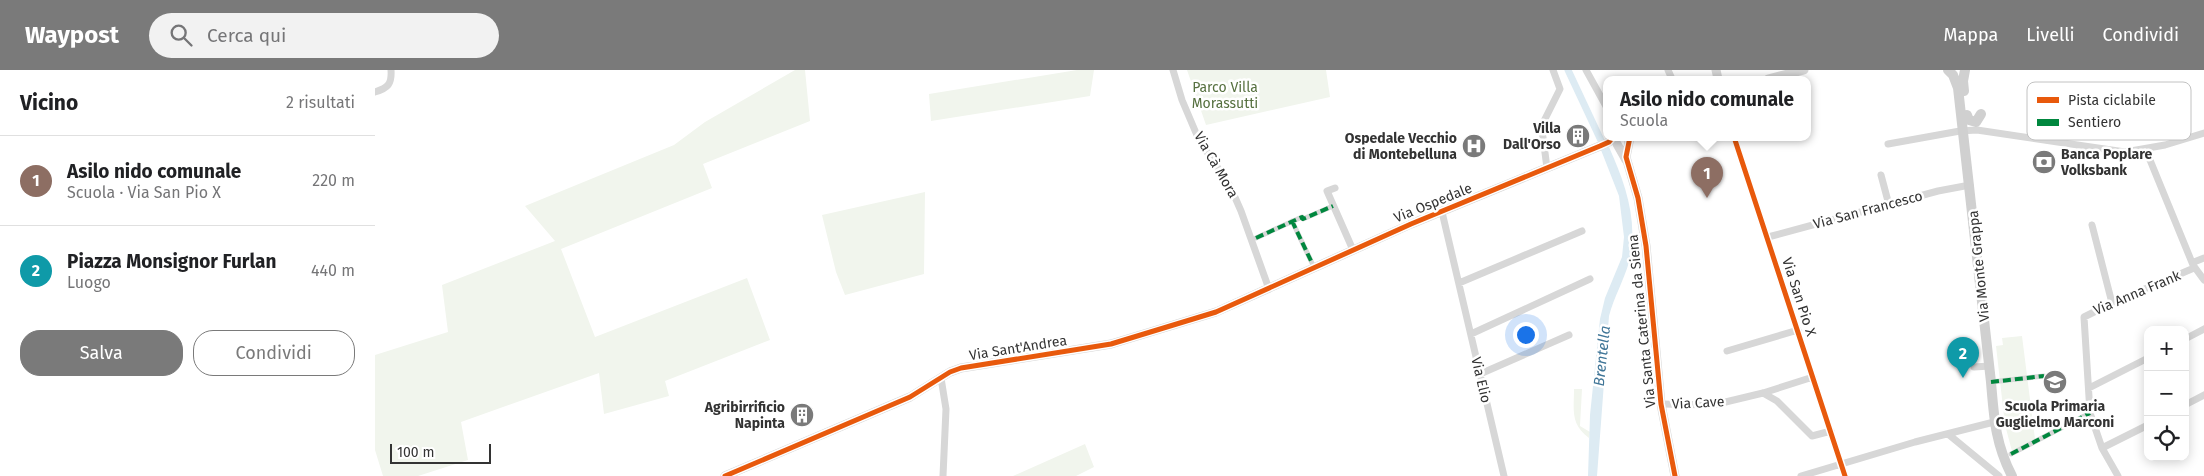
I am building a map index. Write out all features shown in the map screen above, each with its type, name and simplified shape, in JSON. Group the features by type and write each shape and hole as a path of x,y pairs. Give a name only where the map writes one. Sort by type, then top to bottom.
{"main road":[{"name":"Via Monte Grappa","path":"1950,71 1959,73 1965,70"},
{"name":"Via Monte Grappa","path":"1965,70 1963,81 1967,115 1965,131"},
{"name":"Via Monte Grappa","path":"1950,71 1957,85 1965,131 1969,185 1990,366 1994,422 2000,448 2012,476"},
{"path":"1967,115 1969,120 1976,122 1981,114"}],"street":[{"path":"375,92 386,88 390,84 391,70"},
{"name":"Via Cà Mora","path":"1173,70 1199,140 1229,186 1241,211 1269,289"},
{"path":"1547,168 1542,130 1560,89 1553,70"},
{"path":"1586,70 1603,101"},
{"path":"1778,76 1804,70"},
{"path":"1981,114 1981,128 1987,132"},
{"path":"1888,144 1965,131 2027,138"},
{"path":"2191,137 2204,133"},
{"path":"2042,140 2125,152 2143,150 2179,140"},
{"name":"Via Ospedale","path":"1269,289 1353,250 1547,168 1611,142 1625,146 1629,141"},
{"name":"Via Santa Caterina da Siena","path":"1630,141 1626,156 1638,198 1646,246 1661,404 1675,476"},
{"name":"Via San Pio X","path":"1736,141 1845,476"},
{"name":"Via Santa Caterina da Siena","path":"1611,142 1628,165"},
{"path":"2143,150 2150,160 2194,266 2204,280"},
{"path":"1881,174 1889,205"},
{"name":"Via San Francesco","path":"1768,236 1938,191 1969,185"},
{"path":"1335,188 1327,191 1353,250"},
{"path":"1256,238 1292,221 1333,206"},
{"name":"Via Elio","path":"1443,212 1504,476"},
{"path":"1292,221 1312,263"},
{"path":"2092,225 2112,303"},
{"path":"1459,283 1582,232"},
{"name":"Via Anna Frank","path":"2089,388 2083,321 2087,314 2194,266 2194,262 2204,258"},
{"path":"1471,334 1590,279"},
{"name":"Via Sant'Andrea","path":"725,476 910,397 961,368 1111,344 1216,312 1269,289"},
{"path":"1727,351 1798,330"},
{"path":"2189,337 2204,330"},
{"path":"1480,374 1569,335"},
{"path":"2118,476 2102,448 2090,413 2089,388 2144,360"},
{"path":"1974,368 1990,366"},
{"name":"Via Cave","path":"1661,404 1713,404 1763,393 1813,376"},
{"path":"1991,382 2044,376"},
{"path":"941,378 946,409 943,476"},
{"path":"1763,393 1777,400 1812,436 1831,431"},
{"path":"2189,403 2204,396"},
{"path":"2011,454 2090,413"},
{"path":"1801,476 1994,422"},
{"path":"2102,448 2144,427"},
{"path":"1947,434 1999,476"}],"green space":[{"path":"795,70 805,70 810,121 703,164 712,188 561,249 595,337 747,278 770,340 665,381 669,396 604,414 599,373 461,422 468,460 418,476 383,476 375,450 375,355 448,332 442,285 555,241 525,206 674,145 705,122"},
{"path":"1077,70 1094,70 1090,96 931,121 929,94"},
{"name":"Parco Villa Morassutti","path":"1187,70 1326,70 1330,97 1206,125"},
{"path":"925,192 924,274 845,295 836,272 822,215"},
{"path":"2022,336 2035,439 2012,451 2005,425 1996,346 2003,345 2002,338"},
{"path":"1574,389 1582,389 1580,426 1590,432 1589,438 1583,433 1574,416"},
{"path":"1085,444 1094,467 1076,476 1013,476"}],"water":[{"path":"1609,147 1629,203 1632,247 1627,269 1609,316 1597,476 1588,476 1590,415 1600,319 1605,298 1622,257 1624,237 1619,196 1601,150"}],"waterway":[{"name":"Brentella","path":"1568,70 1605,149"}],"marked path":[{"path":"1256,238 1302,217 1303,219 1333,206"},
{"path":"1292,221 1312,263"},
{"path":"1991,382 2044,376"},
{"path":"2011,454 2090,413"}],"cycle path":[{"path":"725,476 910,397 950,372 961,368 1111,344 1216,312 1411,224 1610,141"},
{"path":"1629,141 1626,157 1638,198 1646,246 1661,404 1675,476"},
{"path":"1735,141 1845,476"}],"place":[{"name":"Villa Dall'Orso","path":"1578,136"},
{"name":"Ospedale Vecchio di Montebelluna","path":"1474,146"},
{"name":"Banca Poplare Volksbank","path":"2044,162"},
{"name":"Asilo nido comunale","path":"1707,198"},
{"name":"Piazza Monsignor Furlan","path":"1963,378"},
{"name":"Scuola Primaria Guglielmo Marconi","path":"2055,382"},
{"name":"Agribirrificio Napinta","path":"802,415"}]}
